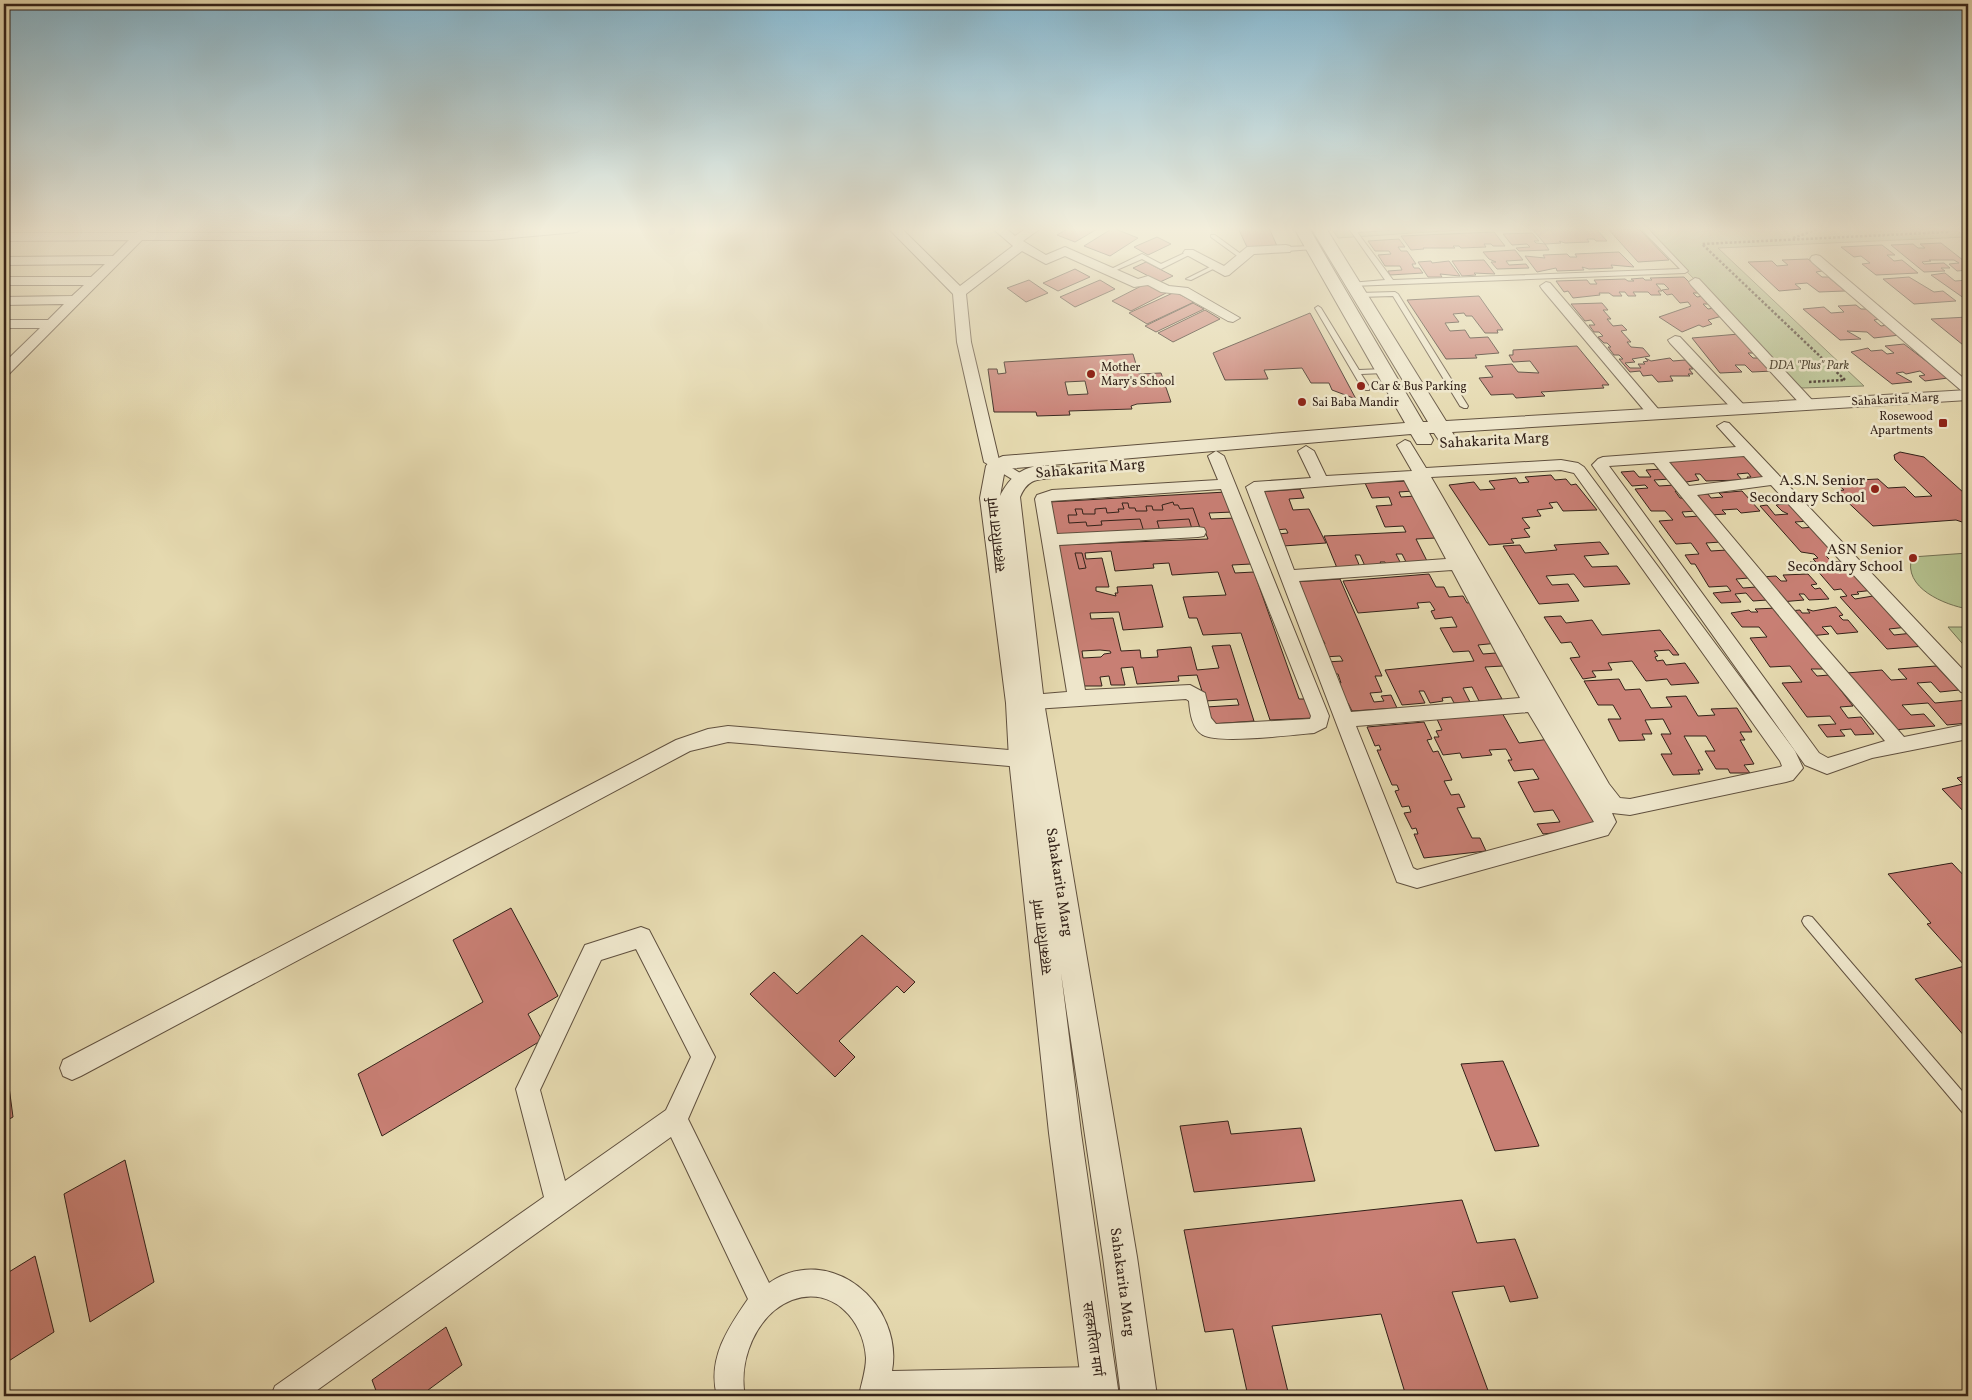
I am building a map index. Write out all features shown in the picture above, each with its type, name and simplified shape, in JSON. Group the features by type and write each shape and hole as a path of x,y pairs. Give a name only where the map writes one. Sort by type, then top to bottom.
{"street":[{"path":"4,371 81,293"},
{"path":"959,293 964,342 994,472 1020,479"},
{"path":"1187,293 1233,318"},
{"path":"1339,293 1384,371 1427,437"},
{"path":"1358,293 1427,437 1421,473 1602,790 1615,806 1630,806 1786,774 1793,768 1788,757 1579,470 1573,466 1561,465 1421,473"},
{"path":"1552,293 1654,413"},
{"path":"1705,293 1808,404"},
{"path":"1856,293 1968,388"},
{"path":"4,301 74,300"},
{"path":"4,324 50,324"},
{"path":"1676,340 1739,408"},
{"path":"4,350 25,350"},
{"name":"Sahakarita Marg","path":"1139,1396 1120,1257 1025,703 1010,498 1016,483 1027,474 1216,456 1306,451 1654,413 1968,395"},
{"name":"Sahakarita Marg","path":"994,472 1003,462 1427,437 1724,426 1968,411"},
{"path":"1724,426 1968,687"},
{"path":"1306,451 1321,482"},
{"path":"1748,451 1603,462 1600,465 1812,759 1827,766 1871,751 1968,732"},
{"path":"1025,703 1077,698 1190,692 1198,698 1202,724 1206,729 1214,732 1314,726 1319,722 1316,706 1216,456"},
{"path":"1658,458 1814,646 1900,745"},
{"name":"सहकारिता मार्ग","path":"994,472 990,498 1025,703 1021,760 1064,1123 1100,1388"},
{"path":"1409,475 1457,564 1533,704 1606,822 1601,829 1417,879 1405,875 1400,864 1254,487 1409,475"},
{"path":"1686,491 1776,480"},
{"path":"1077,698 1043,499 1046,496 1227,484"},
{"path":"1051,540 1198,532"},
{"path":"1289,576 1457,564"},
{"path":"1345,720 1533,704"},
{"path":"72,1068 691,743 728,734 1021,760"},
{"path":"285,1396 675,1119 703,1057 641,937 593,952 528,1089 558,1202"},
{"path":"675,1119 763,1301"},
{"path":"730,1396 729,1370 734,1347 747,1318 763,1301 780,1289 809,1281 845,1290 860,1302 877,1334 880,1372 875,1391 1100,1388"}],"lane":[{"path":"1389,293 1395,294 1464,406"},
{"path":"1318,308 1366,388"},
{"path":"1357,372 1384,371"},
{"path":"1808,921 1963,1095 1968,1108"}],"green space":[{"name":"DDA \"Plus\" Park","path":"1708,293 1766,293 1864,386 1801,388"},
{"path":"1968,553 1968,609 1948,604 1938,599 1919,586 1913,578 1911,568 1912,557"},
{"path":"1948,627 1968,627 1968,650"}],"building":[{"path":"1014,293 1047,293 1026,302"},
{"path":"1069,293 1105,293 1075,307 1060,297"},
{"path":"1127,293 1165,293 1131,311 1112,301"},
{"path":"1172,293 1178,293 1194,302 1147,324 1129,313"},
{"path":"1570,293 1599,293 1600,295 1573,298"},
{"path":"1609,293 1620,293 1622,296 1613,296"},
{"path":"1626,293 1634,293 1636,296 1628,296"},
{"path":"1649,293 1661,295 1651,295"},
{"path":"1665,293 1693,293 1697,297 1703,296 1710,304 1703,304 1708,309 1714,308 1722,316 1708,320 1712,324 1703,327 1699,325 1682,332 1659,317 1691,306 1688,302 1680,303 1672,294"},
{"path":"1901,293 1946,293 1956,301 1914,304"},
{"path":"1957,293 1968,293 1968,301"},
{"path":"1479,296 1503,330 1497,330 1498,333 1485,333 1472,316 1466,316 1464,313 1453,314 1459,322 1445,323 1450,331 1465,330 1470,338 1488,337 1499,353 1475,355 1477,358 1446,359 1407,300"},
{"path":"1193,303 1204,309 1156,332 1145,326"},
{"path":"1602,303 1608,310 1603,310 1611,319 1607,319 1613,326 1622,325 1627,330 1621,331 1631,342 1627,342 1631,347 1643,348 1650,356 1632,359 1635,362 1625,363 1630,368 1641,368 1638,364 1645,364 1643,362 1648,361 1645,358 1651,361 1670,358 1673,361 1685,360 1693,369 1689,369 1693,374 1688,374 1690,376 1670,376 1673,381 1658,382 1652,375 1643,376 1640,371 1630,372 1619,359 1623,359 1619,355 1614,355 1608,347 1611,347 1598,337 1603,336 1599,332 1594,332 1589,325 1595,325 1591,320 1585,321 1571,304"},
{"path":"1856,305 1861,309 1867,309 1880,319 1874,320 1881,326 1887,325 1900,335 1874,338 1867,332 1847,331 1861,339 1840,340 1803,309 1824,307 1831,313 1844,312 1838,306"},
{"path":"1205,310 1220,319 1173,342 1158,333"},
{"path":"1310,313 1356,399 1332,390 1329,383 1311,383 1302,368 1264,370 1268,379 1225,380 1213,353"},
{"path":"1968,317 1968,349 1931,319"},
{"path":"1739,334 1756,353 1748,353 1753,358 1760,358 1773,371 1752,372 1745,365 1735,365 1742,372 1720,373 1692,338"},
{"path":"1904,344 1948,378 1925,381 1919,376 1925,375 1920,371 1906,374 1903,372 1896,373 1912,382 1892,384 1851,352 1868,348 1871,351 1882,350 1887,354 1894,353 1885,346"},
{"path":"1577,346 1609,385 1602,385 1604,388 1541,392 1545,396 1516,398 1513,394 1491,395 1479,378 1493,377 1485,366 1512,364 1518,372 1539,373 1530,361 1513,362 1509,355 1513,355 1513,350"},
{"path":"1133,354 1139,374 1161,373 1171,402 1137,404 1131,406 1132,409 1069,411 1070,415 1037,416 1036,412 994,412 988,369 997,369 998,374 1006,373 1004,362","holes":["1085,381 1088,394 1068,395 1065,382"]},
{"name":"A.S.N. Senior Secondary School","path":"1900,452 1924,457 1964,493 1968,492 1968,524 1956,520 1873,526 1836,491 1844,490 1833,480 1848,478 1855,484 1863,483 1859,480 1878,479 1888,488 1905,487 1915,497 1932,496 1895,460 1894,455"},
{"path":"1748,456 1767,478 1748,479 1747,477 1751,477 1748,473 1737,474 1742,480 1706,481 1700,474 1695,474 1699,480 1680,483 1663,460"},
{"path":"1662,469 1671,479 1654,480 1659,486 1675,485 1680,491 1675,491 1680,498 1685,498 1696,511 1682,512 1685,517 1700,516 1721,542 1706,543 1711,551 1727,550 1749,578 1736,579 1743,588 1756,587 1767,600 1753,601 1746,593 1735,594 1741,602 1721,603 1713,593 1731,591 1727,586 1709,587 1695,564 1691,564 1685,555 1699,554 1691,543 1676,544 1659,521 1673,520 1665,511 1651,511 1635,489 1648,488 1645,485 1632,486 1621,472 1634,471 1639,477 1651,477 1646,470"},
{"path":"1551,475 1555,480 1566,479 1571,485 1576,484 1597,510 1563,511 1557,502 1549,503 1553,508 1537,510 1541,516 1522,518 1530,528 1524,529 1530,537 1511,539 1514,543 1489,545 1449,485 1474,482 1480,490 1495,489 1489,481 1516,478 1519,483 1529,482 1525,477"},
{"path":"1408,481 1413,491 1399,492 1401,497 1415,496 1436,538 1416,539 1428,563 1407,564 1402,554 1396,554 1401,564 1386,565 1385,562 1380,562 1382,565 1365,566 1360,555 1355,555 1360,567 1337,568 1324,536 1406,532 1403,526 1385,527 1376,506 1392,505 1389,497 1372,498 1365,483"},
{"path":"1300,489 1304,498 1289,499 1293,510 1309,509 1326,543 1283,546 1278,534 1288,533 1286,529 1276,530 1260,492"},
{"path":"1742,491 1760,511 1741,513 1737,509 1722,510 1726,514 1710,515 1693,495 1708,494 1711,498 1723,497 1719,493"},
{"path":"1226,492 1233,512 1209,513 1211,519 1235,518 1251,564 1232,565 1235,573 1254,572 1299,699 1306,699 1313,718 1270,720 1241,633 1203,635 1197,618 1189,618 1183,597 1226,595 1218,572 1172,575 1169,563 1153,564 1154,568 1115,571 1111,551 1085,553 1086,559 1102,558 1109,587 1096,587 1096,591 1116,596 1115,593 1118,593 1117,587 1152,585 1163,627 1123,630 1119,612 1090,613 1091,619 1113,618 1121,651 1140,650 1141,658 1158,657 1157,650 1191,647 1197,670 1219,668 1212,646 1230,645 1254,721 1211,724 1206,707 1239,705 1237,699 1205,701 1197,675 1178,676 1179,681 1137,684 1133,667 1121,668 1125,685 1111,685 1109,676 1100,677 1102,686 1081,686 1059,545 1208,539 1204,529 1056,536 1049,502","holes":["1082,651 1110,651 1111,653 1104,654 1101,657 1083,658"]},
{"path":"1173,502 1180,509 1193,508 1200,528 1192,529 1189,519 1157,521 1160,531 1144,532 1140,519 1101,521 1102,525 1087,526 1086,522 1069,523 1068,515 1077,515 1075,509 1082,509 1083,514 1095,514 1095,509 1106,508 1107,513 1119,512 1118,509 1124,509 1122,503 1128,503 1129,508 1135,508 1136,511 1147,511 1146,506 1152,506 1153,510 1163,510 1162,505"},
{"path":"1794,503 1810,521 1795,522 1802,528 1815,527 1841,554 1826,556 1832,562 1843,561 1874,590 1857,592 1859,594 1851,595 1855,599 1879,595 1908,627 1889,629 1894,635 1913,633 1925,646 1887,649 1840,597 1847,596 1841,589 1834,590 1810,562 1816,562 1813,559 1818,558 1814,554 1801,552 1760,506 1767,505 1775,515 1788,514 1776,505"},
{"path":"1600,542 1609,554 1584,556 1592,567 1617,566 1630,584 1584,587 1574,574 1546,576 1552,585 1568,584 1579,601 1539,604 1503,546 1520,545 1525,553 1557,550 1554,545"},
{"path":"1075,553 1082,553 1086,568 1079,569"},
{"path":"1429,574 1436,587 1444,587 1449,597 1463,596 1467,603 1475,602 1498,643 1478,645 1483,654 1496,653 1503,666 1485,667 1502,699 1479,701 1472,687 1463,688 1470,702 1454,703 1451,697 1442,698 1443,701 1430,703 1424,691 1419,691 1425,703 1402,705 1385,670 1474,661 1469,651 1453,652 1440,628 1457,627 1452,617 1435,619 1431,611 1435,610 1430,602 1417,603 1419,608 1358,613 1343,581"},
{"path":"1808,574 1817,584 1811,585 1815,589 1820,588 1829,599 1809,600 1804,594 1799,594 1804,600 1780,602 1760,577 1776,576 1781,581 1787,581 1783,575"},
{"path":"1340,579 1382,676 1375,676 1382,692 1370,693 1374,702 1384,701 1381,696 1391,695 1397,708 1352,711 1348,703 1342,703 1334,683 1341,683 1338,674 1331,674 1326,662 1343,661 1340,656 1324,657 1319,644 1325,644 1323,640 1318,640 1294,582"},
{"path":"1836,607 1843,615 1839,616 1843,620 1848,620 1858,632 1837,634 1831,626 1822,627 1829,634 1810,636 1802,626 1808,626 1805,622 1799,623 1789,611 1800,610 1802,613 1810,613 1807,609 1813,611"},
{"path":"1778,608 1824,669 1811,669 1817,676 1829,675 1853,706 1840,707 1848,718 1861,717 1874,734 1855,735 1851,729 1840,730 1845,736 1827,737 1818,725 1836,724 1830,716 1807,717 1782,683 1802,682 1790,666 1770,667 1750,638 1767,637 1759,627 1742,627 1731,613 1749,610 1751,612 1758,612 1755,609"},
{"path":"1561,616 1566,623 1592,620 1602,635 1660,630 1679,655 1673,655 1669,650 1654,651 1658,656 1655,657 1657,661 1663,660 1666,665 1685,663 1699,683 1671,685 1667,679 1646,681 1632,661 1608,663 1612,670 1592,671 1596,677 1583,679 1570,658 1580,657 1571,642 1561,643 1544,617"},
{"path":"1936,666 1959,690 1940,692 1931,682 1917,683 1935,703 1968,700 1968,723 1947,725 1928,703 1902,705 1911,715 1924,714 1935,726 1894,730 1847,673 1882,670 1891,680 1907,679 1898,669"},
{"path":"1619,679 1625,690 1640,689 1651,708 1672,707 1666,697 1686,696 1698,716 1715,715 1711,709 1737,708 1752,732 1740,732 1745,740 1740,740 1754,764 1744,765 1750,773 1730,773 1728,769 1716,769 1705,751 1715,751 1706,736 1684,736 1703,770 1698,770 1700,774 1673,775 1661,754 1672,754 1661,734 1671,734 1663,719 1645,720 1652,734 1642,734 1645,740 1619,741 1608,719 1621,719 1613,705 1598,705 1584,681"},
{"path":"1501,711 1519,743 1550,739 1599,824 1591,829 1543,834 1537,824 1560,822 1553,810 1534,812 1518,782 1539,779 1533,769 1514,771 1508,760 1512,760 1506,749 1489,750 1492,755 1462,758 1460,753 1443,755 1434,737 1439,737 1436,731 1442,730 1436,717"},
{"path":"1424,722 1432,739 1427,740 1433,752 1438,751 1452,780 1444,781 1451,795 1459,794 1465,807 1457,808 1472,838 1480,838 1486,851 1424,858 1414,834 1418,834 1416,828 1412,829 1404,813 1411,812 1409,806 1402,807 1395,791 1399,790 1397,785 1392,785 1377,750 1381,750 1379,745 1375,746 1367,727"},
{"path":"1968,775 1968,816 1942,789 1963,784 1957,778"},
{"path":"1952,863 1968,880 1968,1038 1915,979 1965,966 1927,924 1931,923 1888,874"},
{"path":"511,908 558,996 528,1014 542,1040 382,1136 358,1074 483,1002 453,940"},
{"path":"862,935 915,982 904,993 897,986 839,1041 855,1057 835,1077 750,994 774,972 797,994"},
{"path":"1503,1061 1539,1146 1495,1151 1461,1064"},
{"path":"6,1064 13,1117 4,1122 4,1065"},
{"path":"1228,1121 1231,1134 1301,1128 1315,1181 1194,1192 1180,1126"},
{"path":"125,1160 154,1282 90,1322 64,1194"},
{"path":"1462,1200 1477,1243 1515,1239 1538,1298 1510,1302 1504,1286 1452,1292 1490,1396 1406,1396 1381,1314 1272,1326 1289,1396 1248,1396 1233,1329 1205,1332 1184,1230"},
{"path":"35,1256 54,1332 4,1364 4,1275"},
{"path":"446,1327 462,1365 420,1396 378,1396 372,1380"}],"place":[{"name":"Mother Mary's School","path":"1091,374"},
{"name":"Car & Bus Parking","path":"1361,386"},
{"name":"Sai Baba Mandir","path":"1302,402"},
{"name":"Rosewood Apartments","path":"1943,423"},
{"name":"A.S.N. Senior Secondary School","path":"1875,489"},
{"name":"ASN Senior Secondary School","path":"1913,558"}]}
